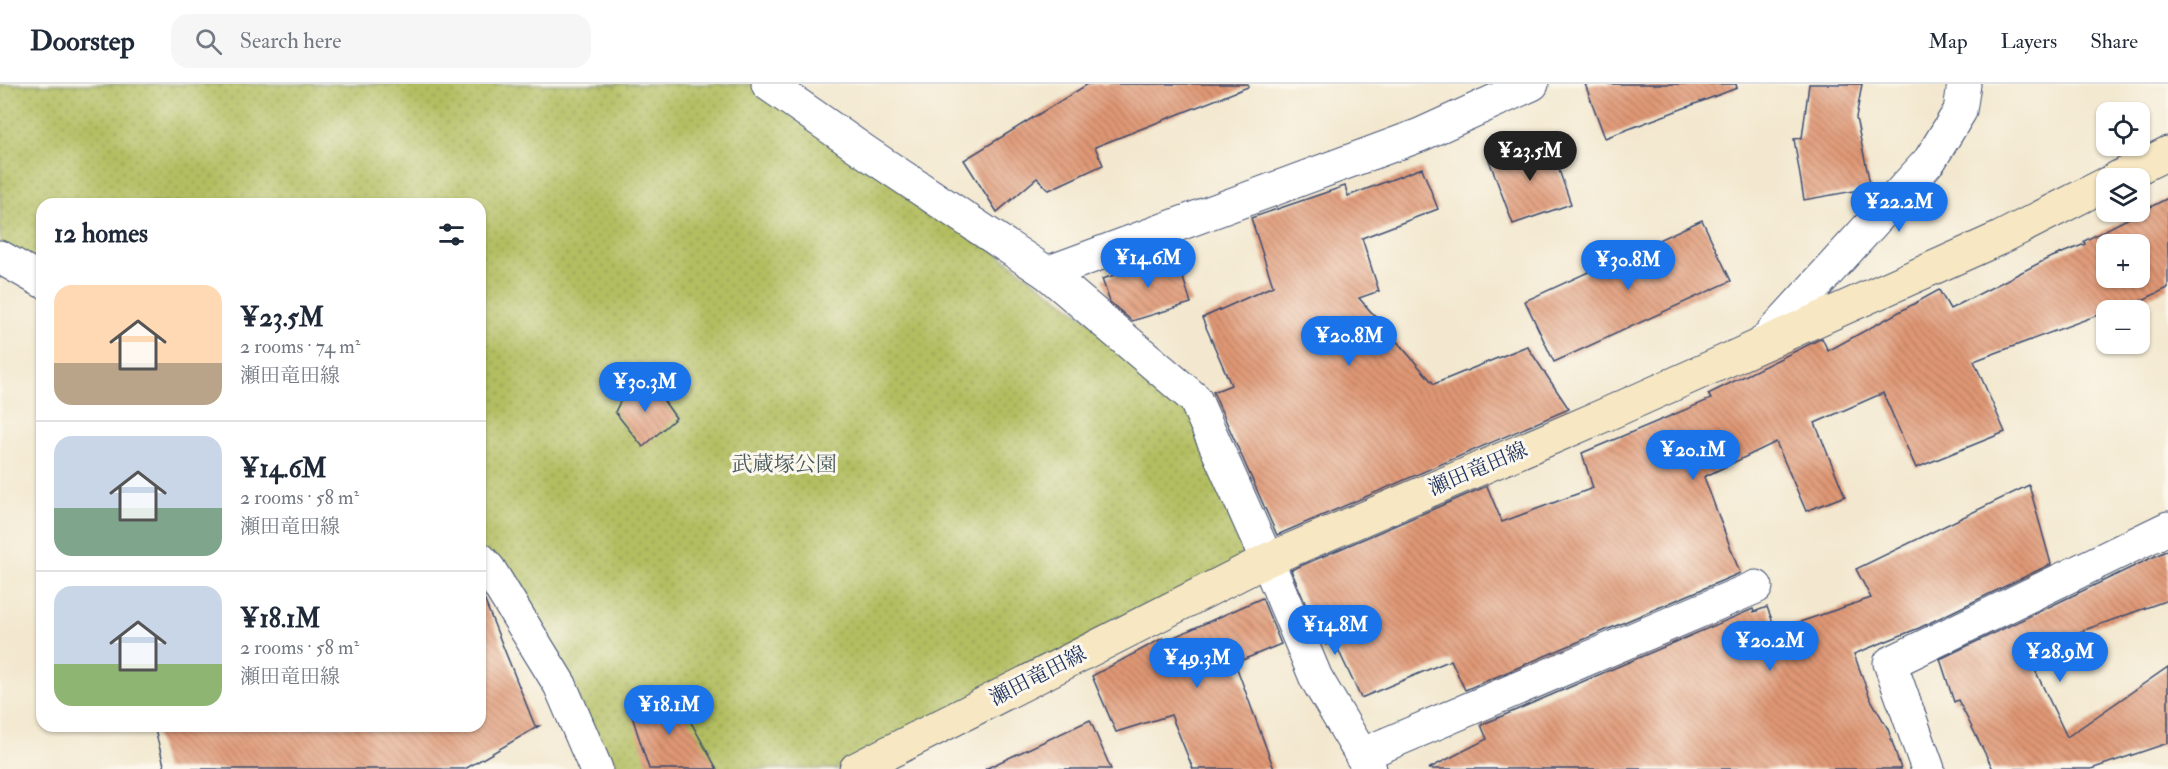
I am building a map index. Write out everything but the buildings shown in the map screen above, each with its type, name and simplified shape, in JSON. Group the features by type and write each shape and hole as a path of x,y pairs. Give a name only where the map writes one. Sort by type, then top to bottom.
{"main road":[{"path":"2137,168 2168,153"},
{"name":"瀬田竜田線","path":"856,769 1267,560 1596,418 2000,238 2096,189"}],"street":[{"path":"768,84 1047,273 1195,399 1267,560 1316,678 1366,762 1756,587"},
{"path":"1047,273 1420,135 1532,84"},
{"path":"1762,344 1930,160 1960,111 1964,84"},
{"path":"0,257 36,278"},
{"path":"1928,769 1890,663 2168,528"},
{"path":"486,566 560,685 596,769"}],"green space":[{"name":"武蔵塚公園","path":"0,84 768,84 1195,399 1267,560 857,769 596,769 486,570 486,198 36,198 36,278 0,257"}]}
